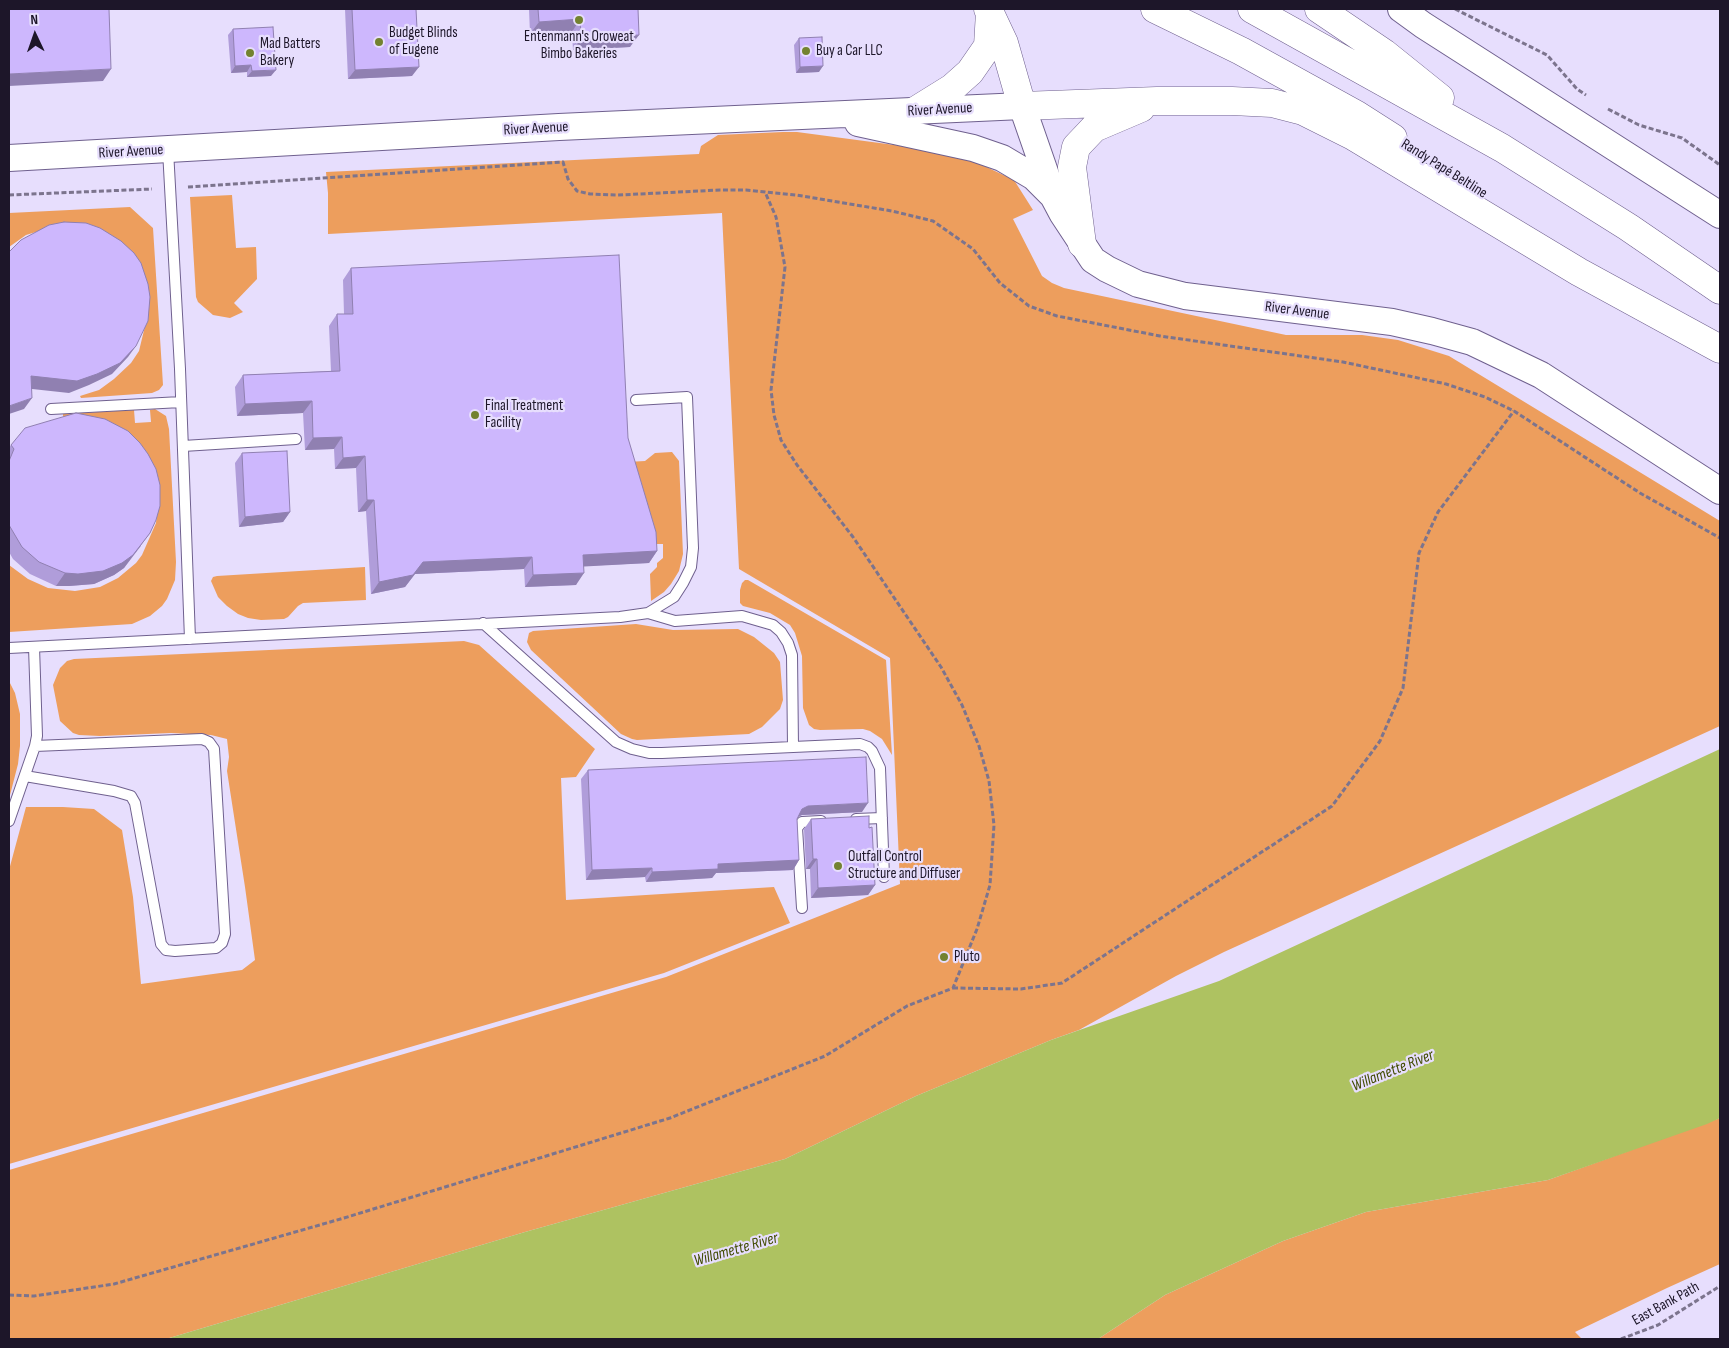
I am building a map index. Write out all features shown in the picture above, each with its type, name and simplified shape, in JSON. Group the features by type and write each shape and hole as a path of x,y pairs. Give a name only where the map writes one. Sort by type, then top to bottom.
{"highway":[{"name":"Randy Papé Beltline","path":"1155,9 1241,51 1357,115 1597,263 1720,348"},
{"path":"1252,9 1502,148 1628,227 1720,290"},
{"path":"1319,9 1384,54 1502,148"},
{"path":"989,10 1004,42 1022,106 1157,101 1272,103 1303,111 1353,136 1579,272 1720,348"},
{"path":"915,111 952,88 970,72 988,46 989,10"},
{"path":"1082,244 1072,167 1076,147 1094,128 1157,101"}],"street":[{"path":"1402,9 1423,26 1720,215"},
{"name":"River Avenue","path":"9,158 559,127 1022,106 1054,198 1093,260 1108,269 1155,290 1185,296 1392,322 1472,342 1541,374 1720,491"},
{"path":"823,116 973,148 1002,158 1034,177 1054,198"}],"lane":[{"path":"168,150 183,446 190,639"},
{"path":"636,400 687,397 693,548 691,567 674,596 648,613"},
{"path":"51,409 181,402"},
{"path":"183,446 296,439"},
{"path":"9,648 620,617 648,613 675,621 742,616 773,625 781,632 788,643 792,655 793,746"},
{"path":"483,623 616,742 632,749 649,753 662,753 860,744 868,747 876,757 880,768 884,877"},
{"path":"9,820 37,736 34,647"},
{"path":"25,776 114,790 131,796 135,803 161,944 166,950 175,951 216,948 222,943 224,934 214,749 209,742 202,739 35,746"},
{"path":"802,908 797,828 802,822 882,818"}],"path":[{"path":"1455,9 1547,55 1577,89 1593,100"},
{"path":"1600,106 1639,125 1682,138 1720,165"},
{"path":"9,196 329,179 562,162 568,178 577,191 590,194 618,195 720,190 765,192 824,199 892,211 933,221 973,249 1000,283 1029,306 1057,316 1160,336 1343,362 1446,384 1485,397 1514,411 1640,493 1720,538"},
{"path":"765,192 776,217 785,267 772,390 774,415 781,440 797,465 853,536 941,667 962,705 979,746 989,781 994,824 990,885 977,929 953,988"},
{"path":"9,1295 34,1296 114,1284 353,1215 670,1118 825,1056 907,1006 953,988 1021,989 1062,983 1332,806 1380,741 1403,688 1419,554 1438,512 1514,411"},
{"name":"East Bank Path","path":"1621,1339 1658,1325 1720,1286"}],"shaded area":[{"path":"797,132 932,150 980,164 1014,180 1033,210 1013,219 1042,276 1064,288 1286,335 1362,335 1398,340 1449,356 1720,521 1720,726 1224,952 1176,976 1079,1030 916,1096 785,1159 525,1232 166,1339 9,1339 9,1170 666,977 900,884 890,658 739,569 722,213 328,234 326,172 699,154 701,146 718,135"},
{"path":"232,195 236,248 256,247 257,279 234,303 243,312 230,318 213,315 198,302 196,297 190,197"},
{"path":"130,207 153,228 163,385 159,390 152,393 81,398 80,396 99,390 131,363 139,351 146,322 49,228 26,235 9,247 9,213"},
{"path":"155,409 166,416 169,429 176,562 175,580 167,599 150,616 132,624 9,632 9,565 28,579 48,588 75,591 100,587 118,578 136,563 142,555 156,523 157,510 63,422 63,414 134,410 135,423 151,422 150,410"},
{"path":"672,452 679,461 683,554 679,571 671,584 664,592 651,601 650,574 657,567 657,563 663,558 663,544 650,544 627,462 645,461 655,453"},
{"path":"365,567 366,600 303,603 284,619 261,620 238,614 218,597 211,581 213,577 217,576"},
{"path":"745,580 886,660 892,755 882,739 870,731 863,729 820,730 814,729 809,725 803,708 802,656 795,633 790,625 770,613 743,606 740,603 740,590"},
{"path":"636,624 673,630 738,629 754,637 774,653 780,662 783,700 780,709 762,727 749,734 632,739 621,734 531,650 527,642 529,633 533,631"},
{"path":"464,641 479,645 595,749 576,777 561,778 566,900 774,887 790,923 664,973 9,1164 9,870 26,807 94,809 122,830 133,897 141,984 242,970 255,960 227,771 229,757 227,739 211,735 171,733 100,736 73,733 60,721 53,685 60,668 67,661 74,659"},
{"path":"9,681 15,693 20,714 20,746 18,764 9,799"},
{"path":"1720,1118 1720,1264 1575,1332 1582,1339 1098,1339 1165,1295 1283,1241 1366,1212 1548,1180"}],"water":[{"name":"Willamette River","path":"1720,749 1720,1118 1707,1124 1548,1180 1366,1212 1283,1241 1165,1295 1098,1339 166,1339 525,1232 785,1159 916,1096 1051,1040 1219,981"}],"building":[{"path":"9,9 109,9 111,69 9,74"},
{"name":"Budget Blinds of Eugene","path":"352,9 416,9 419,67 355,70"},
{"path":"538,9 638,9 639,35 581,38 580,19 539,22"},
{"name":"Mad Batters Bakery","path":"273,27 276,70 252,71 251,65 235,66 233,29"},
{"path":"822,37 823,66 800,67 799,38"},
{"path":"64,222 86,223 100,228 121,241 134,253 141,263 148,284 150,297 148,321 136,346 120,363 77,381 31,376 32,398 9,406 9,252 21,240 49,225"},
{"name":"Final Treatment Facility","path":"619,255 628,438 656,532 657,551 583,555 584,573 533,575 532,557 423,562 413,575 379,582 374,500 367,500 365,456 343,458 342,437 313,438 312,401 245,404 243,375 340,371 337,314 353,314 351,268"},
{"path":"76,413 105,419 128,431 148,454 156,469 160,485 160,506 156,520 150,533 133,555 122,563 103,571 78,574 65,573 39,562 22,547 9,525 9,461 14,449 11,445 25,428"},
{"path":"287,451 290,512 245,517 242,453"},
{"path":"866,757 868,803 808,806 802,809 797,819 799,860 718,864 718,869 652,872 652,868 592,870 588,770"},
{"name":"Outfall Control Structure and Diffuser","path":"869,816 869,828 872,827 875,885 818,888 817,859 813,859 811,819"}],"place":[{"name":"Entenmann's Oroweat Bimbo Bakeries","path":"579,20"},
{"name":"Budget Blinds of Eugene","path":"379,42"},
{"name":"Buy a Car LLC","path":"806,51"},
{"name":"Mad Batters Bakery","path":"250,53"},
{"name":"Final Treatment Facility","path":"475,415"},
{"name":"Outfall Control Structure and Diffuser","path":"838,866"},
{"name":"Pluto","path":"944,957"}]}
